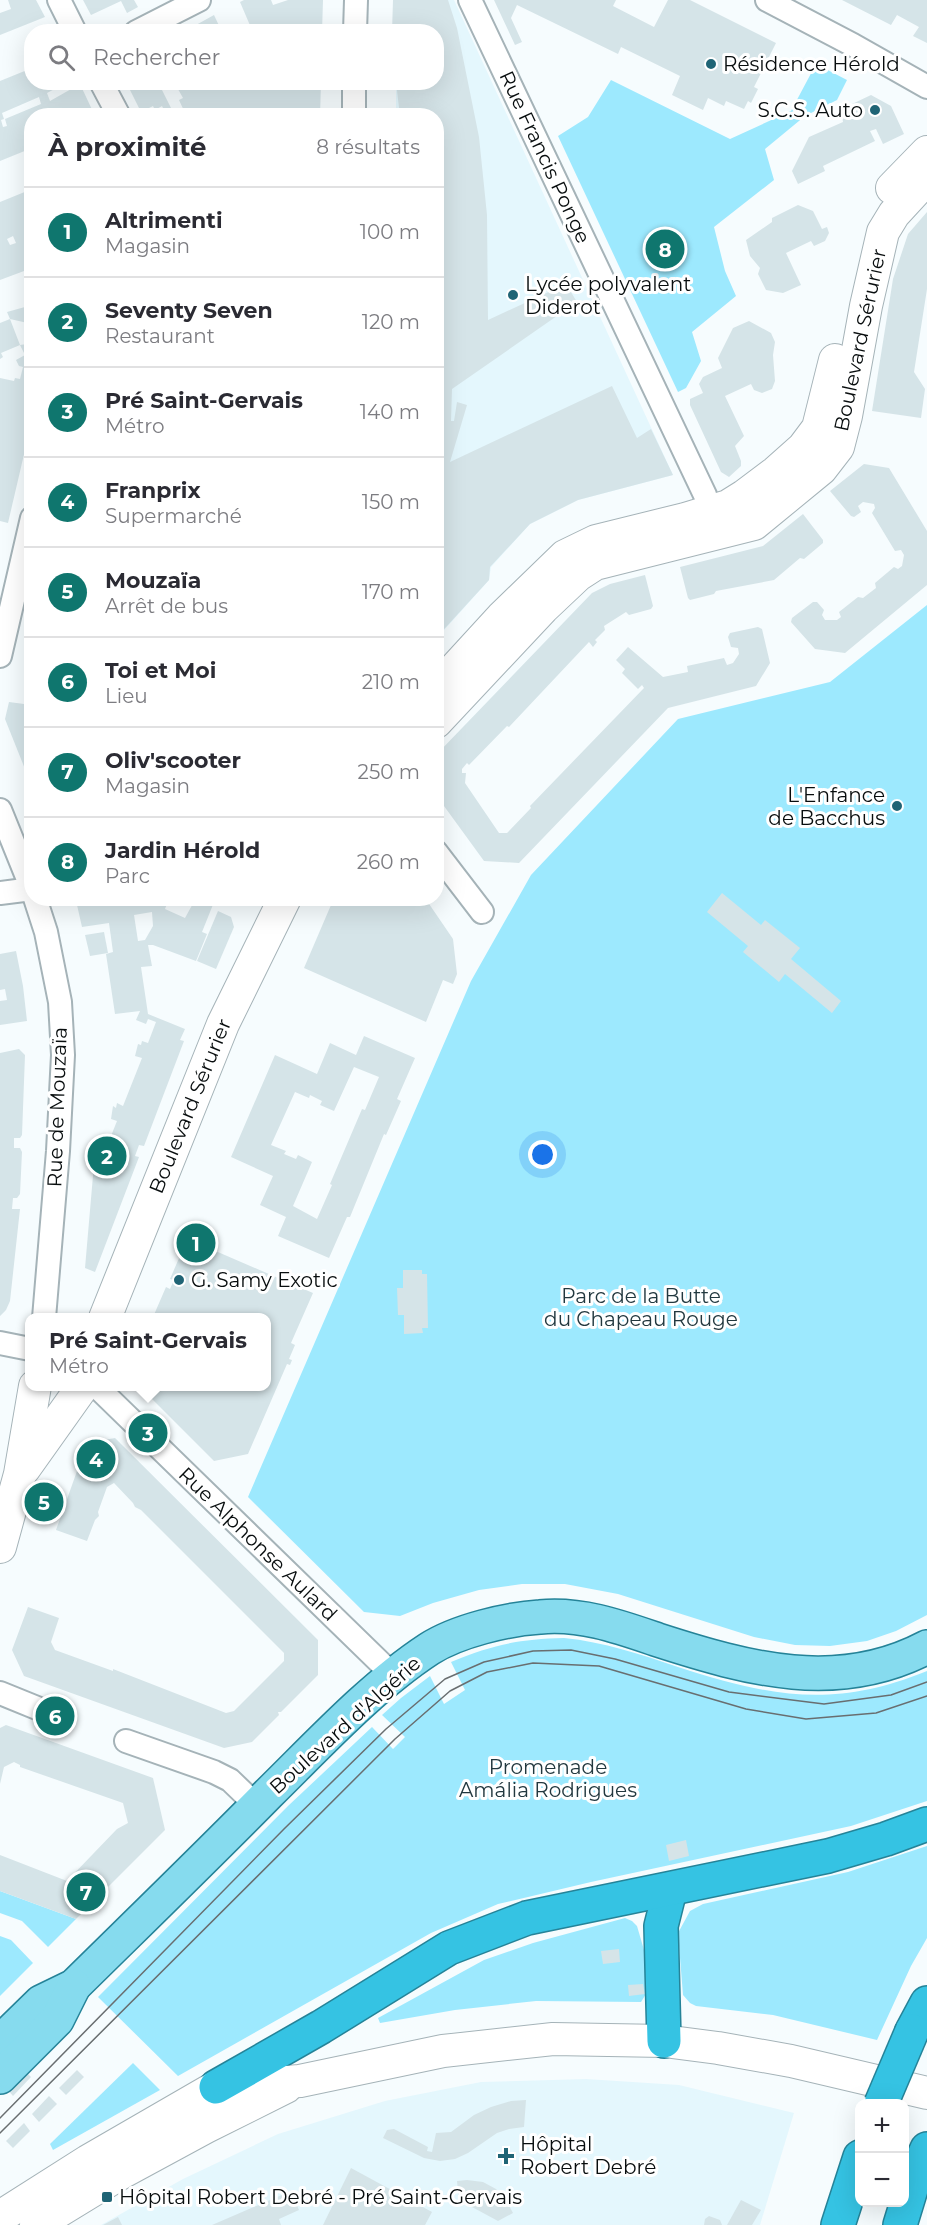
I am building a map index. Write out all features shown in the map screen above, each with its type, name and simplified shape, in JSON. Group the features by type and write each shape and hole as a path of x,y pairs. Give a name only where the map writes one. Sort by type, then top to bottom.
{"highway":[{"path":"216,2087 321,2027 449,1948 527,1918 828,1856 927,1824"},
{"path":"664,2042 661,1926 670,1890"},
{"path":"883,2099 919,2017"},
{"path":"900,2225 921,2162"},
{"path":"838,2225 855,2172"}],"main road":[{"name":"Boulevard d'Algérie","path":"0,2042 41,2002 74,1986 321,1742 394,1676 430,1648 456,1635 541,1616 597,1620 723,1660 771,1671 819,1674 856,1671 910,1656 927,1647"},
{"name":"Boulevard d'Algérie","path":"0,2077 57,2020 74,1986"}],"street":[{"path":"59,0 71,24"},
{"path":"152,24 199,0"},
{"path":"355,24 356,0"},
{"name":"Rue Francis Ponge","path":"470,0 705,495 710,511"},
{"path":"767,0 927,87"},
{"path":"105,90 115,108"},
{"path":"354,90 354,108"},
{"name":"Boulevard Sérurier","path":"444,680 502,617 565,556 596,541 686,519 728,506 757,487 803,448 818,428 827,399 852,269 864,231 874,209 898,180 927,152"},
{"name":"Boulevard Sérurier","path":"444,713 543,608 578,575 595,564 754,524 821,469 838,447 883,232 894,214 927,178"},
{"path":"0,656 24,552"},
{"path":"0,810 24,869"},
{"path":"444,862 482,912"},
{"path":"0,892 24,890"},
{"name":"Rue de Mouzaïa","path":"38,906 46,932 60,1002 63,1055 58,1151 44,1313"},
{"name":"Boulevard Sérurier","path":"107,1313 223,1024 281,906"},
{"name":"Boulevard Sérurier","path":"126,1313 254,999 299,906"},
{"path":"0,1343 25,1348"},
{"path":"0,1547 20,1474 34,1391"},
{"path":"20,1474 79,1391"},
{"name":"Rue Alphonse Aulard","path":"101,1391 394,1676"},
{"path":"0,1693 37,1708"},
{"path":"126,1741 214,1772 230,1780 257,1806"},
{"path":"0,2217 88,2161 216,2087 300,2080 443,2051 553,2039 664,2042 718,2048 791,2061 927,2093"},
{"path":"36,2225 121,2172 300,2080"}],"shaded area":[{"name":"Lycée polyvalent Diderot","path":"395,0 454,0 673,475 578,500 530,524 491,567 489,580 444,630 444,108 396,108 396,90 444,90 444,24 426,24"},
{"name":"Hôpital Robert Debré","path":"586,2079 679,2085 794,2113 760,2225 101,2225 183,2179 278,2134 385,2101 481,2082"}],"green space":[{"path":"816,64 847,80 837,100 805,116 765,149 774,180 714,227 725,271 736,296 692,332 701,361 686,388 678,392 558,136 588,117 611,80 730,139 791,111"},
{"name":"Parc de la Butte du Chapeau Rouge","path":"927,605 927,1615 896,1631 867,1641 830,1646 795,1645 754,1637 618,1594 565,1584 522,1584 479,1590 433,1603 400,1616 364,1612 248,1497 471,981 531,875 678,719 830,682"},
{"name":"Promenade Amália Rodrigues","path":"564,1638 622,1649 743,1686 802,1694 862,1691 927,1671 927,1801 851,1826 498,1904 431,1933 178,2076 98,1997 288,1806 372,1727 393,1749 405,1737 382,1715 401,1698 430,1676 444,1704 465,1690 451,1662 506,1644"},
{"path":"927,1846 927,1938 911,1966 877,2040 773,2015 696,2006 683,1995 678,1933 690,1911 703,1904 848,1872"},
{"path":"0,1891 76,1919 48,1947 22,1921 0,1913"},
{"path":"625,1918 637,1926 644,1950 646,1994 641,2002 536,2001 455,2010 380,2023 378,2018 484,1960 533,1943"},
{"path":"0,1936 11,1940 33,1963 0,1996"},
{"path":"133,2063 160,2090 53,2150 50,2144"}],"building":[{"path":"8,0 36,0 45,17 0,35 0,13 11,9"},
{"path":"83,0 134,0 138,7 127,13 121,1 91,15"},
{"path":"271,0 273,5 288,0 323,0 322,24 249,24 240,2"},
{"path":"393,0 448,0 457,28 479,137 487,215 488,320 566,284 577,302 452,389 451,421 454,421 457,402 467,405 450,462 612,386 637,438 651,429 673,475 578,500 530,524 490,567 489,580 444,629 444,108 399,108 397,90 444,90 444,24 392,24"},
{"name":"Résidence Hérold","path":"494,0 616,0 613,6 654,27 668,0 690,0 776,43 754,87 758,89 751,103 748,101 744,109 726,101 724,106 708,98 703,110 672,95 680,76 621,47 618,54 517,5 511,18 522,42 515,45"},
{"path":"842,0 927,0 927,43 913,36 919,27 897,15 891,25"},
{"path":"214,15 218,24 198,24"},
{"path":"24,71 24,90 53,90 47,93 50,101 69,90 83,90 91,108 31,108 41,104 39,97 2,113 3,127 7,126 5,119 24,111 24,151 0,161 0,81"},
{"path":"130,90 162,90 171,108 162,106 154,108 153,106 139,108"},
{"path":"178,90 321,90 320,108 183,108 179,100 183,98"},
{"path":"871,95 891,106 904,134 883,144 876,129 870,131 875,141 823,166 825,171 798,184 792,171 809,137 843,122 842,116 850,105"},
{"path":"24,192 24,271 0,280 0,202","holes":["13,236 16,243 10,245 7,239"]},
{"path":"798,205 813,211 822,229 827,227 829,233 825,241 814,246 811,241 786,253 801,285 783,293 766,290 758,274 760,268 750,256 746,240 772,222 772,218"},
{"path":"927,212 927,289 914,372 925,389 921,418 872,411 893,279 908,234"},
{"path":"24,307 24,322 10,319 7,312"},
{"path":"10,319 20,345 1,353 3,357 0,359 0,323"},
{"path":"749,321 771,333 775,342 773,355 775,381 772,389 762,393 754,390 751,384 725,396 744,436 735,446 741,466 729,477 721,472 690,405 690,399 703,393 699,384 703,377 722,368 718,358 733,328"},
{"path":"24,356 24,454 8,523 0,521 0,378 14,381 15,378 20,379 23,367 19,366 16,360"},
{"path":"864,464 889,468 927,531 927,585 845,653 815,649 791,622 792,618 813,602 817,602 824,610 822,615 825,620 837,620 841,617 839,612 858,597 863,598 876,588 875,583 894,567 898,569 902,566 904,555 901,550 895,551 872,513 875,508 874,504 863,502 858,506 861,512 854,517 830,491"},
{"path":"803,514 823,540 823,543 804,559 800,558 774,580 716,591 714,594 690,600 688,598 680,567 763,546"},
{"path":"645,575 653,606 651,609 629,615 626,612 604,626 605,630 595,640 597,642 593,647 589,642 509,727 507,726 469,765 467,763 462,769 462,773 466,773 465,783 499,833 507,833 531,808 530,806 644,688 642,685 638,689 622,673 625,669 616,660 628,647 663,677 688,672 687,666 724,658 727,665 733,663 739,654 738,648 731,647 728,637 730,633 758,627 762,629 770,663 756,686 668,708 519,863 484,861 444,806 444,747 592,593 610,584"},
{"path":"9,702 24,704 24,766 5,719"},
{"path":"722,893 761,925 765,920 800,948 791,959 841,1001 832,1013 785,974 779,982 743,952 748,946 707,912"},
{"path":"77,906 166,906 165,909 185,918 192,906 212,906 202,932 207,934 196,961 148,945 152,966 141,967 148,1014 185,1029 180,1040 184,1041 144,1146 139,1145 135,1156 139,1157 95,1272 85,1268 96,1141 99,1142 99,1137 109,1141 117,1121 111,1119 113,1106 116,1108 117,1103 123,1106 142,1058 135,1056 138,1044 141,1045 142,1041 148,1043 156,1022 148,1019 146,1024 136,1020 140,1011 115,1014 106,954 113,952 109,923 82,927","holes":["152,912 153,926 145,940 138,941 134,915"]},
{"path":"331,906 430,906 453,939 457,974 453,984 443,980 426,1022 304,968"},
{"path":"218,911 231,917 234,927 216,969 197,961"},
{"path":"104,932 108,953 90,956 85,935"},
{"path":"16,951 27,1021 0,1025 0,1001 7,1000 5,989 0,990 0,954"},
{"path":"364,1036 415,1058 397,1099 401,1101 386,1135 384,1134 350,1217 347,1217 329,1258 278,1236 286,1217 260,1205 273,1176 231,1157 275,1055 317,1074 330,1043 356,1055","holes":["354,1067 379,1077 365,1110 362,1109 317,1219 293,1206 312,1162 298,1155 296,1159 284,1154 286,1151 271,1145 295,1092 309,1098 310,1095 322,1101 320,1105 334,1111"]},
{"path":"19,1049 25,1055 22,1135 20,1138 14,1138 14,1148 20,1148 22,1152 20,1194 17,1198 13,1198 12,1209 20,1209 10,1301 0,1316 0,1053"},
{"path":"189,1235 206,1242 204,1246 313,1293 291,1343 295,1345 289,1359 292,1360 290,1365 287,1364 248,1454 214,1461 144,1391 271,1391 271,1313 155,1313 166,1287 170,1289 174,1280 170,1279"},
{"path":"403,1270 422,1270 422,1274 427,1274 428,1328 422,1328 423,1333 404,1334 404,1315 398,1315 397,1288 403,1288"},
{"path":"115,1438 318,1640 318,1675 281,1712 278,1712 279,1715 252,1742 224,1748 24,1676 12,1650 28,1607 59,1618 51,1642 55,1650 113,1671 113,1669 226,1713 234,1711 284,1661 284,1653 141,1510 135,1507 114,1483 107,1487 98,1512 99,1516 95,1520 87,1541 56,1530 87,1443"},
{"path":"6,1725 153,1778 165,1830 76,1919 0,1891 0,1855 67,1881 117,1829 128,1823 123,1803 20,1767 14,1762 4,1767 0,1784 0,1728"},
{"path":"686,1840 689,1856 669,1861 666,1845"},
{"path":"619,1949 620,1962 603,1964 601,1951"},
{"path":"643,1984 645,1994 629,1996 628,1985"},
{"path":"24,2070 31,2077 13,2096 6,2088"},
{"path":"77,2070 84,2077 66,2095 59,2088"},
{"path":"49,2096 57,2104 39,2122 32,2114"},
{"path":"526,2100 524,2127 497,2133 455,2159 440,2161 424,2158 383,2138 387,2130 394,2129 428,2147 427,2151 432,2152 436,2133 451,2132 474,2115 491,2107 511,2101"},
{"path":"24,2123 30,2131 13,2148 6,2141"},
{"path":"351,2168 432,2212 425,2225 323,2225"},
{"path":"457,2181 483,2182 496,2189 506,2200 513,2213 498,2221 459,2200"},
{"path":"291,2191 299,2210 279,2219 281,2225 212,2225"},
{"path":"741,2200 761,2210 752,2225 727,2225"},
{"path":"709,2216 720,2220 722,2225 704,2225 705,2219"},
{"path":"118,2217 122,2225 103,2225"}],"tram line":[{"path":"0,2118 284,1829 386,1729 445,1679 484,1662 533,1651 571,1650 615,1659 729,1692 824,1704 891,1695 927,1682"},
{"path":"0,2133 395,1739 450,1691 487,1672 533,1663 599,1666 746,1709 806,1719 876,1713 927,1696"}],"place":[{"name":"Résidence Hérold","path":"711,64"},
{"name":"S.C.S. Auto","path":"875,110"},
{"name":"Jardin Hérold","path":"665,249"},
{"name":"Lycée polyvalent Diderot","path":"513,295"},
{"name":"L'Enfance de Bacchus","path":"897,806"},
{"name":"Seventy Seven","path":"107,1156"},
{"name":"Altrimenti","path":"196,1243"},
{"name":"G. Samy Exotic","path":"179,1280"},
{"name":"Pré Saint-Gervais","path":"148,1433"},
{"name":"Franprix","path":"96,1459"},
{"name":"Mouzaïa","path":"44,1502"},
{"name":"Toi et Moi","path":"55,1716"},
{"name":"Oliv'scooter","path":"86,1892"},
{"name":"Hôpital Robert Debré","path":"506,2156"},
{"name":"Hôpital Robert Debré - Pré Saint-Gervais","path":"107,2197"}]}
